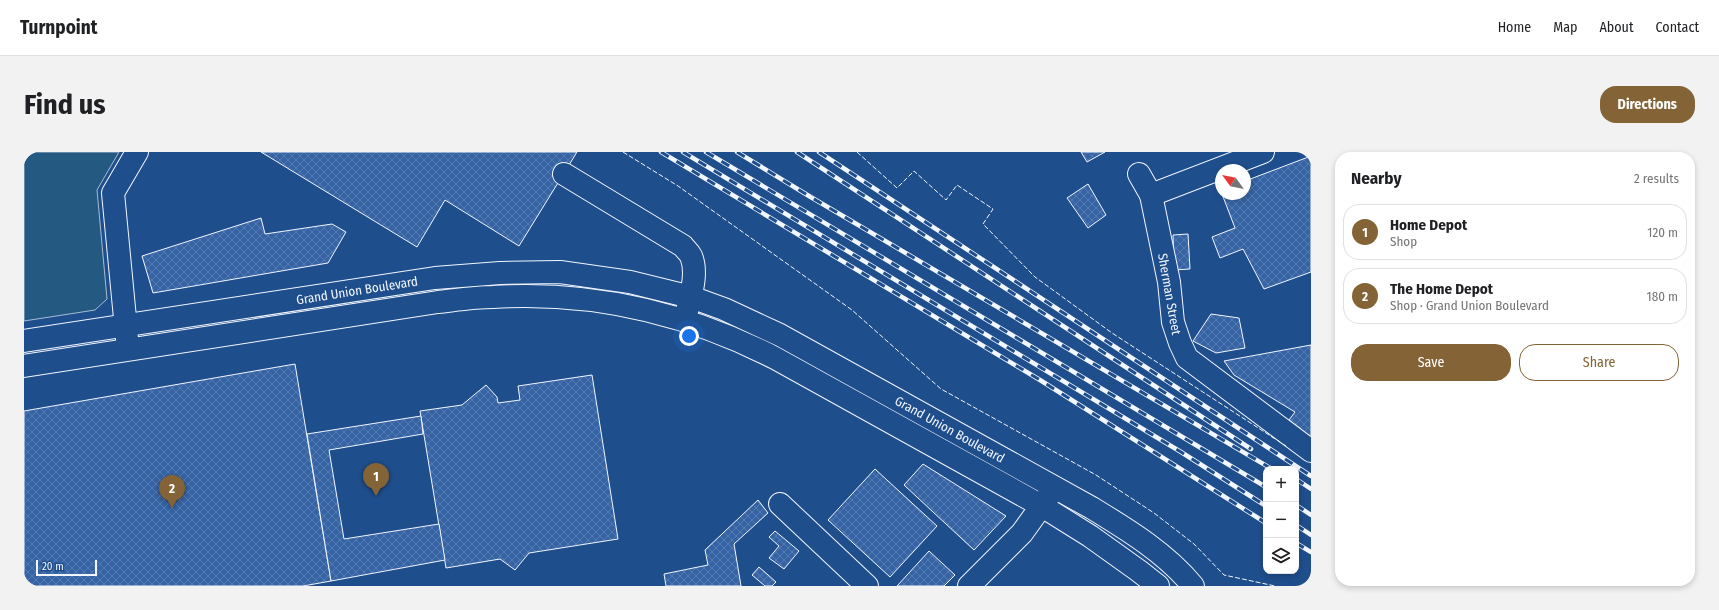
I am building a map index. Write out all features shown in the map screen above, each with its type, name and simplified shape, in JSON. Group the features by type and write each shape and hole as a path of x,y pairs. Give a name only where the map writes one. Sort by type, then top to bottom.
{"street":[{"path":"129,350 113,193 137,152"},
{"path":"1151,195 1263,152"},
{"path":"564,174 683,246 691,256 694,270 691,297 685,320"},
{"name":"Sherman Street","path":"1139,174 1151,195 1169,282 1173,322 1187,358 1311,451"},
{"name":"Grand Union Boulevard","path":"24,341 468,274 560,272 622,280 691,297 724,309 780,335 1055,486 1122,526 1169,562 1193,586"},
{"path":"618,305 622,280"},
{"name":"Grand Union Boulevard","path":"24,366 438,302 492,297 561,297 659,312 717,331 769,355 1042,506 1090,536 1158,586"},
{"path":"977,579 1022,532 1055,486"},
{"path":"780,504 867,586"}],"shaded area":[{"path":"24,152 119,152 97,190 107,299 95,310 24,321"}],"building":[{"path":"261,152 577,152 519,246 445,200 417,247"},
{"path":"1081,152 1105,152 1087,162"},
{"path":"1311,156 1311,272 1264,289 1243,249 1220,258 1212,237 1235,228 1224,200 1251,200 1251,179"},
{"path":"1088,184 1106,215 1088,228 1067,198"},
{"path":"261,218 265,234 332,224 346,232 328,263 153,293 142,256"},
{"path":"1188,234 1190,269 1174,270 1173,235"},
{"path":"1211,314 1239,318 1245,348 1216,353 1193,341"},
{"path":"1311,345 1311,437 1289,420 1295,412 1234,375 1224,361"},
{"path":"295,364 331,581 303,586 24,586 24,411"},
{"path":"592,375 618,539 529,553 515,570 500,559 446,568 420,411 462,405 486,385 497,397 498,403 520,400 518,386"},
{"path":"421,416 423,434 329,450 344,539 439,524 445,560 331,581 307,434"},
{"path":"923,464 1006,516 974,550 904,485"},
{"path":"875,469 937,526 890,577 828,520"},
{"path":"758,500 768,513 734,544 741,586 666,586 664,574 708,565 705,550"},
{"path":"775,531 799,551 784,569 769,558 779,546 769,537"},
{"path":"929,551 955,575 944,586 897,586"},
{"path":"759,567 776,582 772,586 765,586 752,575"}],"railway":[{"path":"661,152 1040,380 1263,521"},
{"path":"683,152 1181,452 1263,504"},
{"path":"706,152 1263,485"},
{"path":"737,152 1267,466"},
{"path":"797,152 1251,449"},
{"path":"819,152 1311,476"},
{"path":"1299,481 1311,489"},
{"path":"1299,507 1311,515"},
{"path":"1299,527 1311,535"},
{"path":"1299,545 1311,552"}],"fence":[{"path":"623,152 678,186 852,310 941,389 1096,475 1154,513 1194,544 1224,575 1275,586"},
{"path":"857,152 897,188 914,171 946,200 957,185 993,209 983,224 1035,277 1112,333 1286,446"}],"place":[{"name":"Home Depot","path":"376,496"},
{"name":"The Home Depot","path":"172,508"}]}
